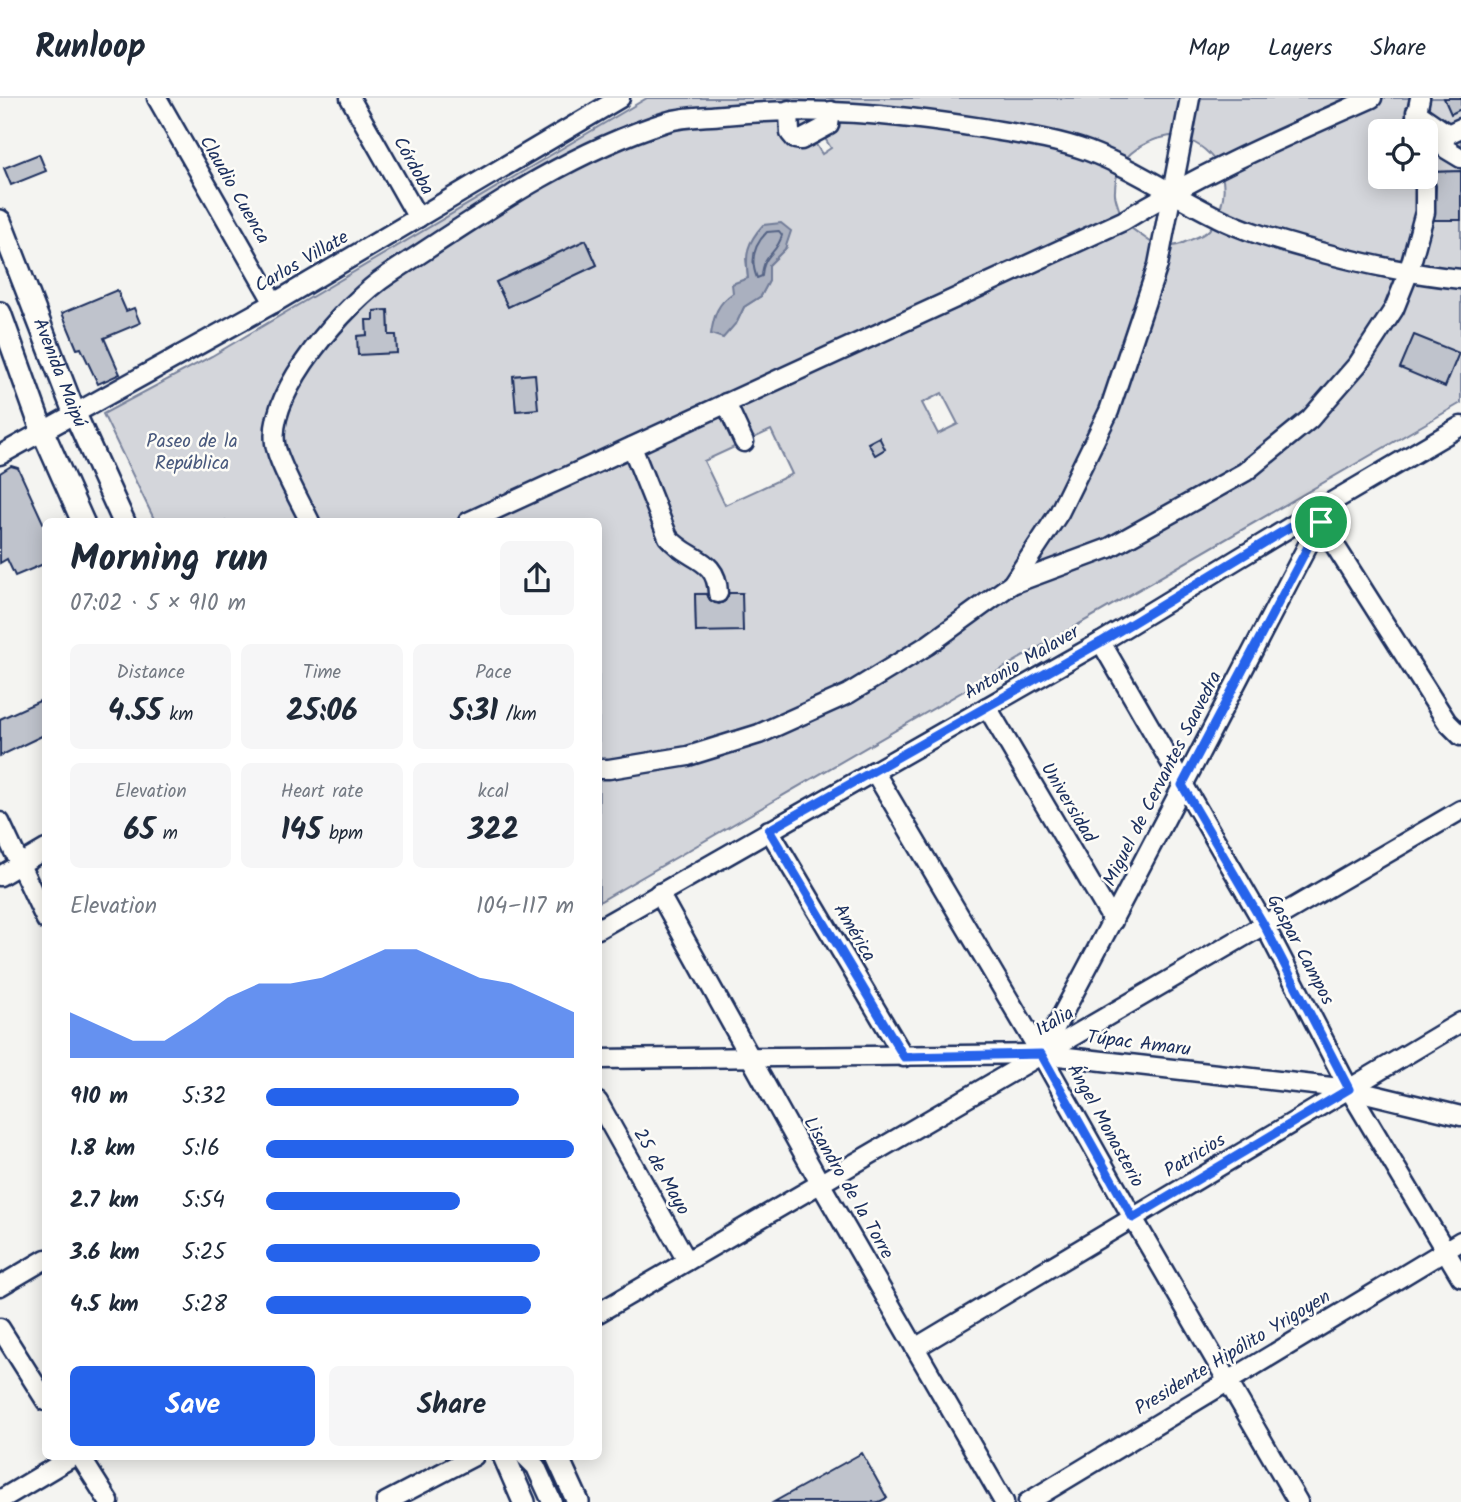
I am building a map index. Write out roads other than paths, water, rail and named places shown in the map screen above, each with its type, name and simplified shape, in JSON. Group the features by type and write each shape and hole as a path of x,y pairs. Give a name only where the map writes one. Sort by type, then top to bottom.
{"main road":[{"name":"Avenida Maipú","path":"0,222 74,412 122,518"},
{"name":"Avenida Maipú","path":"0,313 43,430 81,518"},
{"path":"506,1460 524,1502"},
{"path":"559,1460 578,1502"}],"street":[{"name":"Claudio Cuenca","path":"157,98 274,303"},
{"name":"Córdoba","path":"350,98 418,218"},
{"name":"Carlos Villate","path":"0,454 274,303 620,98"},
{"path":"781,110 806,98"},
{"path":"1012,584 1059,513 1109,411 1158,265 1190,98"},
{"path":"477,518 1123,222 1170,192 1219,167 1372,98"},
{"path":"1418,105 1455,131 1444,142 1446,149 1461,158"},
{"path":"781,110 790,133 795,139 802,140 829,125 831,111"},
{"path":"308,518 275,446 274,422 288,389 309,354 339,320 375,284 506,198 610,142 670,120 781,110 831,111 901,115 1046,140 1087,150 1223,220 1278,240 1408,274 1461,279"},
{"path":"602,769 688,757 759,734 848,694 928,645 1012,584 1109,548 1245,472 1310,419 1358,364 1394,309 1408,274 1425,212 1425,189"},
{"path":"726,402 744,442"},
{"name":"Antonio Malaver","path":"602,927 1319,516 1461,426"},
{"path":"632,447 668,537 675,545 713,570 718,579 718,593"},
{"path":"1319,516 1447,722 1461,736"},
{"name":"Miguel de Cervantes Saavedra","path":"1041,1054 1113,921 1319,516"},
{"name":"Gaspar Campos","path":"1101,642 1264,925 1349,1089 1453,1245 1461,1277"},
{"name":"Universidad","path":"987,707 1113,921"},
{"name":"Ángel Monasterio","path":"874,771 1041,1054 1298,1502"},
{"name":"Italia","path":"602,1312 1461,810"},
{"path":"0,822 42,911"},
{"name":"América","path":"769,830 904,1057"},
{"path":"0,876 42,851"},
{"name":"Lisandro de la Torre","path":"659,893 820,1183 1004,1502"},
{"name":"Patricios","path":"915,1348 1461,1022"},
{"name":"Túpac Amaru","path":"602,1059 1041,1054 1349,1089 1461,1116"},
{"name":"25 de Mayo","path":"602,1109 687,1261"},
{"name":"Presidente Hipólito Yrigoyen","path":"1028,1502 1453,1245"},
{"path":"0,1286 42,1261"},
{"path":"0,1328 42,1395"},
{"path":"0,1500 67,1460"},
{"path":"83,1460 109,1502"},
{"path":"386,1502 466,1460"},
{"path":"526,1460 543,1502"},
{"path":"528,1460 537,1468 552,1502"},
{"path":"548,1460 567,1502"}],"water":[{"path":"781,223 791,231 785,249 769,265 769,281 761,296 744,307 737,322 723,338 711,334 717,310 733,293 732,284 748,278 747,255 753,237 763,225"}],"park label":[{"name":"Paseo de la República","path":"192,453"}]}
